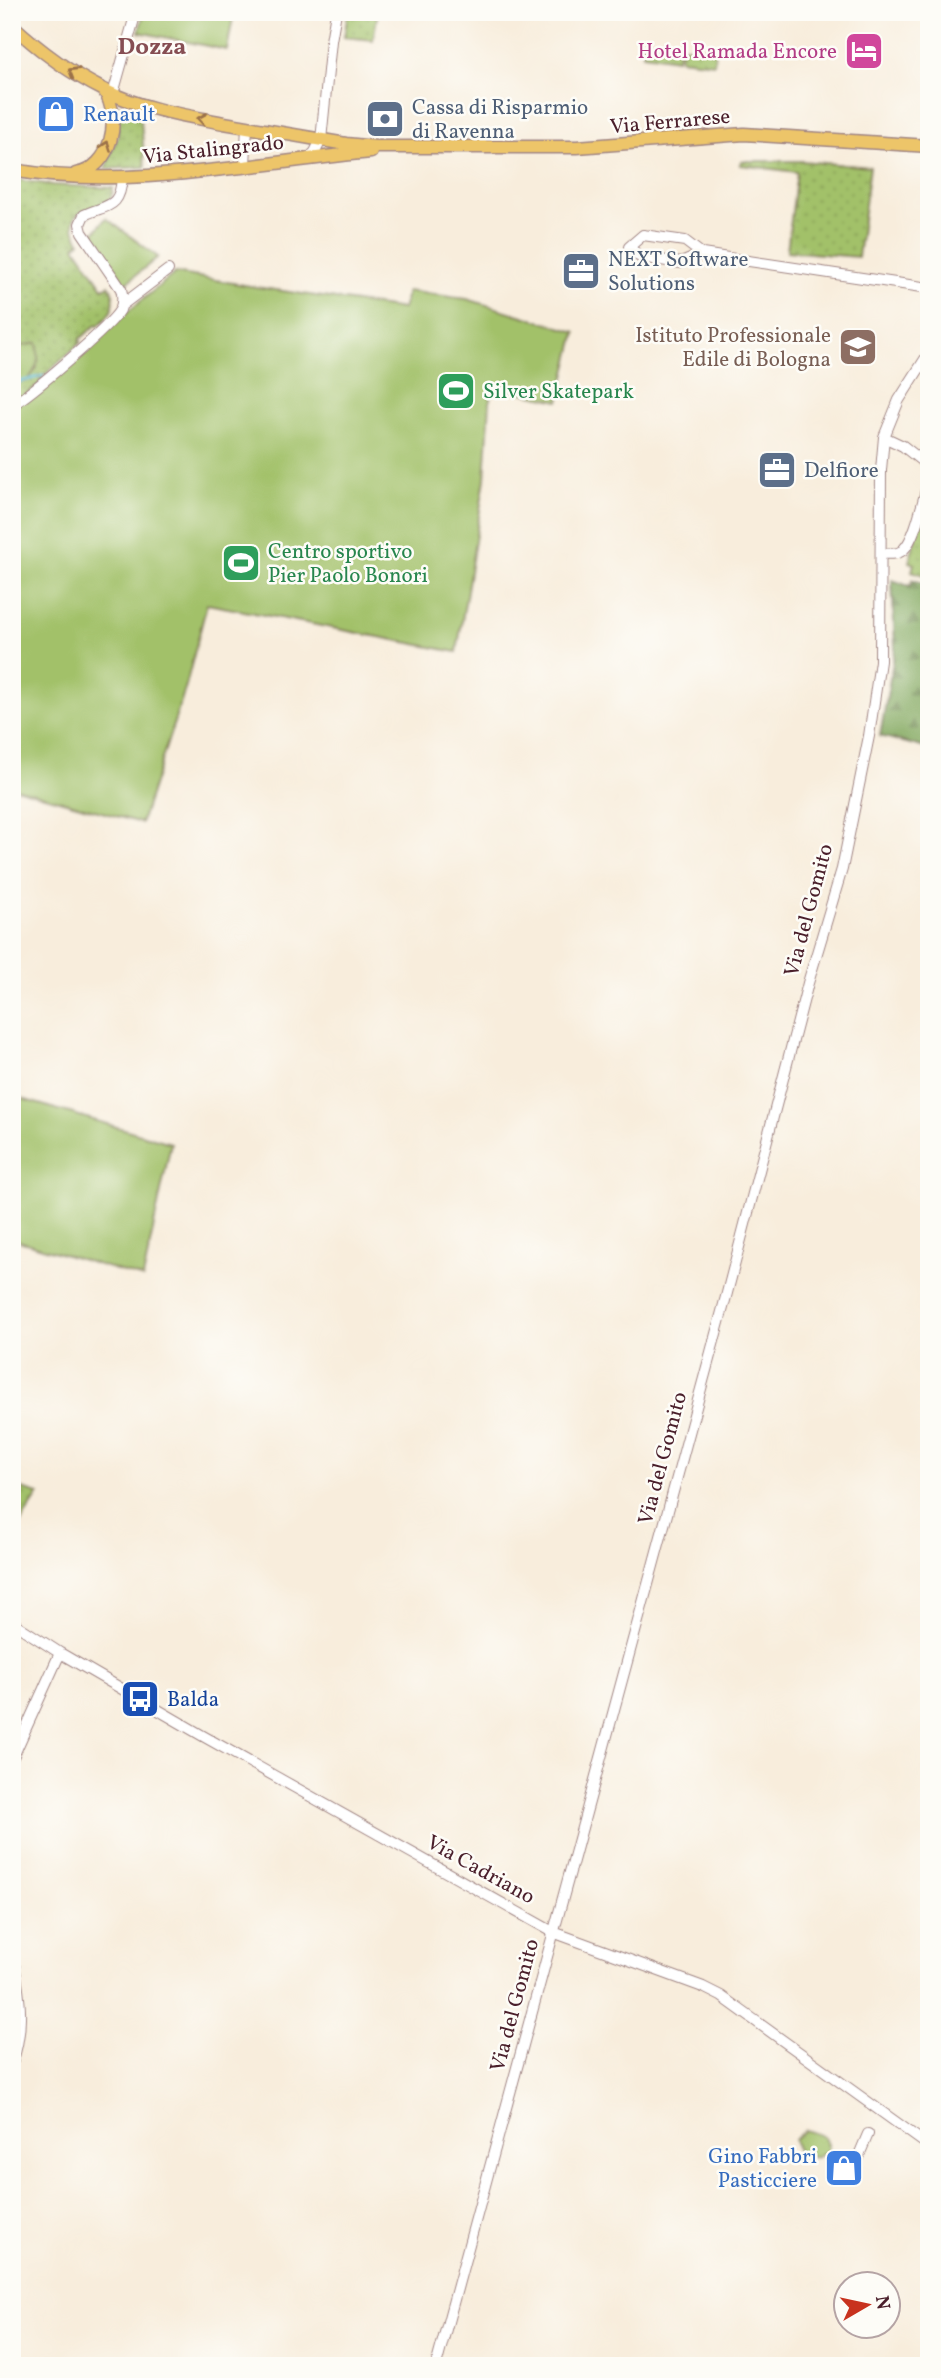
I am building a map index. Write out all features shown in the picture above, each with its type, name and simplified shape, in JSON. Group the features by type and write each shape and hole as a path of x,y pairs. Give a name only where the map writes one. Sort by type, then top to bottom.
{"main road":[{"name":"Via Ferrarese","path":"12,25 41,51 108,92 164,112 321,140 376,146 577,148 744,134 929,146"},
{"path":"62,176 84,173 103,157 112,123 108,92"},
{"name":"Via Stalingrado","path":"12,170 62,176 122,177 417,146"}],"street":[{"path":"108,92 136,12"},
{"path":"308,159 321,140 336,12"},
{"path":"246,165 247,127"},
{"path":"122,177 121,191 116,201 83,215 80,224 84,235 121,289 122,305"},
{"path":"702,254 681,263 640,257 629,247 643,235 685,241 702,254 929,288"},
{"path":"12,405 105,326 122,305 168,270"},
{"name":"Via del Gomito","path":"436,2366 724,1306 809,980 842,869 876,695 881,626 881,470 884,437 899,400 929,353"},
{"path":"881,553 894,554 904,550 912,536 929,478 927,465 903,446 884,437"},
{"name":"Via Cadriano","path":"12,1622 202,1736 553,1932 721,1996 929,2146"},
{"path":"12,1759 60,1653"},
{"path":"12,1953 22,2006 21,2026 12,2063"},
{"path":"854,2166 868,2134"}],"green space":[{"path":"144,12 234,12 227,50 139,32"},
{"path":"348,12 378,12 373,40 344,37"},
{"path":"644,42 679,46 677,59 643,54"},
{"path":"681,46 716,50 714,63 680,59"},
{"path":"118,105 143,112 141,120 145,167 105,169 118,136"},
{"path":"741,161 802,161 870,167 858,257 787,251 797,172 740,165"},
{"path":"12,179 53,185 113,188 111,198 79,213 74,219 74,228 80,242 75,246 103,288 109,285 114,302 103,321 38,379 46,378 12,405 12,384 27,381 37,368 37,343 12,348"},
{"path":"106,218 158,257 124,285 113,263 111,264 99,245 100,242 92,235"},
{"name":"Centro sportivo Pier Paolo Bonori","path":"175,273 403,309 407,291 467,299 576,332 559,401 491,386 485,479 457,652 207,604 185,689 141,823 12,787 12,407"},
{"path":"37,343 38,359 34,372 27,381 12,384 12,348"},
{"path":"923,511 929,513 929,577 912,571 914,564 909,562"},
{"path":"892,580 910,586 913,580 929,585 929,749 880,736 895,650"},
{"path":"12,1096 171,1143 143,1278 12,1239"},
{"path":"12,1486 39,1494 12,1536"},
{"path":"805,2130 824,2138 828,2152 815,2158 798,2154 794,2139"}],"waterway":[{"path":"12,384 43,376"}],"place":[{"name":"Hotel Ramada Encore","path":"864,51"},
{"name":"Renault","path":"56,114"},
{"name":"Cassa di Risparmio di Ravenna","path":"385,119"},
{"name":"NEXT Software Solutions","path":"581,271"},
{"name":"Istituto Professionale Edile di Bologna","path":"858,347"},
{"name":"Silver Skatepark","path":"456,391"},
{"name":"Delfiore","path":"777,470"},
{"name":"Centro sportivo Pier Paolo Bonori","path":"241,563"},
{"name":"Balda","path":"140,1699"},
{"name":"Gino Fabbri Pasticciere","path":"844,2168"}],"district":[{"name":"Dozza","path":"152,46"}]}
